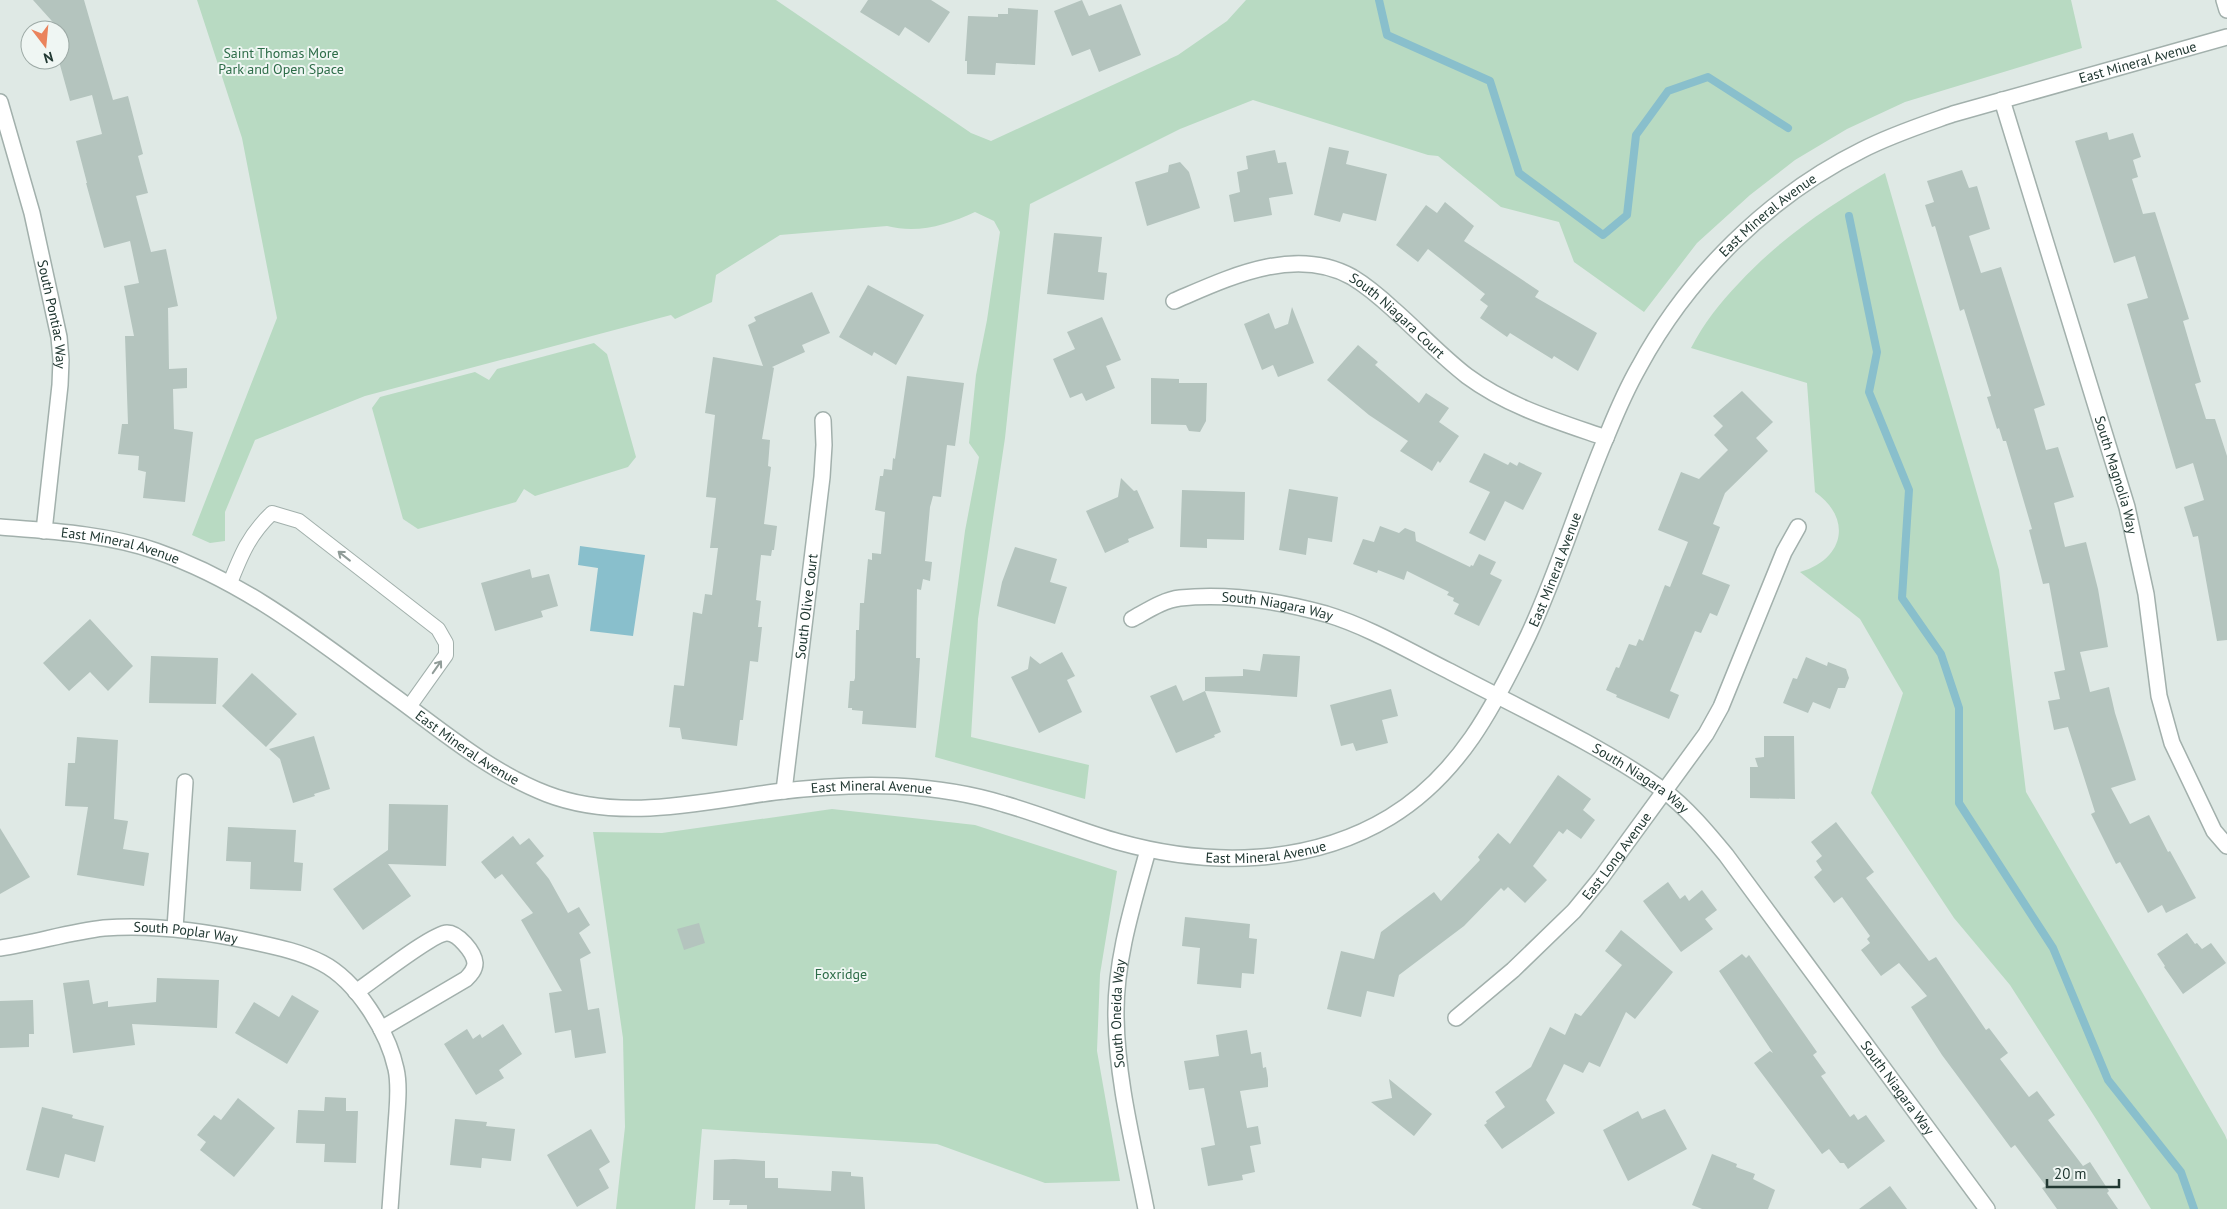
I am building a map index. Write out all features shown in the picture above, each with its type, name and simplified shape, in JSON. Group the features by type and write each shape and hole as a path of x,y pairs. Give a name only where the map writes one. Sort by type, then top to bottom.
{"street":[{"path":"2224,0 2227,10"},
{"name":"East Mineral Avenue","path":"0,527 105,538 153,550 230,583 270,605 478,757 519,782 554,797 598,806 638,809 677,806 784,791 849,786 892,786 948,792 1000,803 1148,850 1203,858 1264,857 1326,846 1356,834 1408,805 1433,785 1475,736 1499,696 1539,612 1606,438 1638,368 1674,311 1720,256 1752,225 1784,199 1834,165 1867,147 1944,117 2227,37"},
{"name":"South Magnolia Way","path":"2002,100 2127,507 2146,594 2159,696 2172,743 2214,831 2227,846"},
{"name":"South Pontiac Way","path":"0,102 32,212 59,337 61,360 60,385 44,531"},
{"name":"South Niagara Court","path":"1174,301 1234,276 1260,268 1284,264 1332,270 1350,276 1366,286 1446,360 1506,402 1534,414 1606,438"},
{"name":"South Olive Court","path":"784,791 822,477 824,420"},
{"name":"East Long Avenue","path":"1456,1018 1519,965 1574,911 1706,734 1721,707 1784,552 1798,527"},
{"name":"South Niagara Way","path":"1132,619 1165,602 1178,598 1199,597 1269,601 1328,615 1383,636 1499,696 1620,763 1664,791 1692,816 1726,855 1986,1209"},
{"path":"175,928 186,782"},
{"name":"South Oneida Way","path":"1146,1209 1122,1084 1116,1017 1121,961 1128,925 1148,850"},
{"name":"South Poplar Way","path":"0,948 103,928 139,926 206,931 300,954 323,963 340,975 356,992 381,1029 390,1049 396,1071 397,1105 390,1209"},
{"path":"356,992 428,942 446,933 453,934 470,951 475,965 466,980 381,1029"}],"lane":[{"path":"230,583 243,550 256,528 272,513 299,521 438,629 446,643 446,655 409,707"}],"green space":[{"name":"Saint Thomas More Park and Open Space","path":"197,0 776,0 971,133 991,141 1178,55 1227,21 1246,0 2071,0 2082,48 1905,102 1847,129 1795,160 1750,195 1697,243 1644,312 1574,262 1559,222 1501,207 1438,156 1428,155 1253,100 1180,129 1030,204 1005,438 978,619 971,737 1089,765 1085,799 935,757 965,531 979,457 969,443 976,375 987,320 1000,232 994,221 975,212 954,221 921,229 887,226 780,235 716,275 712,302 675,319 671,315 365,396 255,440 225,512 225,541 210,543 192,535 277,318 242,138"},
{"path":"1885,173 1999,570 2026,792 2225,1135 2227,1140 2227,1209 2151,1209 2010,985 1954,918 1871,793 1903,693 1860,619 1800,572 1815,566 1826,558 1834,548 1839,526 1835,514 1815,492 1807,383 1691,348 1725,298 1773,250 1826,209"},
{"path":"594,343 607,354 636,457 628,467 535,496 524,489 516,502 418,529 403,519 372,408 380,397 475,372 489,380 497,369"},
{"name":"Foxridge","path":"832,809 975,825 1117,871 1100,974 1097,1051 1120,1181 1045,1183 937,1144 702,1129 695,1209 616,1209 625,1127 623,1038 593,832 662,833"}],"water":[{"path":"580,546 645,555 633,636 590,631 598,568 578,565"}],"building":[{"path":"33,0 84,0 113,100 128,96 143,154 138,156 148,193 136,196 151,252 166,249 178,306 168,308 169,369 187,368 187,388 173,389 174,429 193,432 185,502 143,498 146,472 138,470 139,456 118,454 122,424 128,424 125,336 134,336 124,286 139,283 130,241 104,248 76,141 102,134 92,95 70,101 61,70 70,70 70,20 51,20"},
{"path":"868,0 931,0 950,12 929,43 905,27 899,36 860,12"},
{"path":"1082,0 1089,16 1121,4 1141,55 1099,72 1090,49 1072,56 1054,11"},
{"path":"1008,8 1038,10 1035,65 996,63 995,75 967,74 967,61 965,61 968,16 998,17 998,14 1008,14"},
{"path":"2107,132 2109,140 2133,133 2141,157 2133,160 2138,177 2132,179 2143,214 2155,212 2189,319 2183,321 2201,382 2195,384 2206,419 2215,419 2227,456 2227,640 2217,641 2198,536 2193,537 2184,507 2204,500 2193,463 2176,469 2127,304 2148,298 2135,256 2114,263 2075,141"},
{"path":"1329,147 1349,151 1346,164 1387,174 1376,221 1343,213 1340,222 1314,215"},
{"path":"1275,150 1278,163 1286,162 1293,194 1269,198 1272,215 1234,222 1229,195 1240,192 1237,172 1248,169 1246,156"},
{"path":"1180,162 1189,172 1200,208 1147,226 1135,182 1168,172 1169,165"},
{"path":"1962,170 1969,188 1977,186 1990,229 1969,236 1981,273 2001,267 2045,405 2034,409 2046,450 2058,447 2074,497 2054,503 2065,547 2086,542 2098,589 2108,647 2080,652 2090,692 2109,687 2136,780 2111,788 2130,824 2149,815 2168,852 2170,851 2196,898 2166,913 2162,905 2148,913 2120,862 2116,864 2091,814 2095,812 2068,727 2054,730 2048,701 2060,699 2054,672 2065,670 2049,583 2043,584 2029,530 2032,529 2006,441 2003,441 1999,428 1997,429 1987,397 1991,396 1964,309 1960,311 1935,226 1932,227 1925,205 1934,202 1927,181"},
{"path":"1445,202 1474,226 1464,241 1539,291 1535,297 1597,333 1578,371 1554,356 1552,359 1510,333 1507,337 1480,318 1488,306 1480,300 1485,294 1428,249 1418,262 1396,245 1426,205 1437,213"},
{"path":"1054,233 1102,237 1098,272 1107,273 1104,300 1047,294"},
{"path":"868,285 924,315 896,365 874,352 872,356 839,337"},
{"path":"812,292 830,333 802,345 805,352 772,367 774,368 762,439 770,440 768,466 771,467 764,524 777,526 774,550 772,550 771,556 761,555 756,600 761,601 758,627 762,627 758,662 750,661 743,720 740,720 737,746 682,739 680,728 669,727 674,685 684,686 693,612 702,614 705,594 712,595 718,548 710,548 716,498 706,497 715,415 705,413 713,357 763,366 748,325 756,321 754,317"},
{"path":"1292,307 1314,363 1278,377 1273,365 1262,370 1244,324 1269,313 1275,329 1288,324"},
{"path":"1102,317 1121,360 1106,366 1115,388 1086,401 1082,393 1070,398 1053,359 1075,349 1067,332"},
{"path":"1358,345 1378,362 1375,365 1419,403 1426,393 1449,408 1439,422 1459,436 1432,471 1400,451 1408,441 1369,415 1327,380"},
{"path":"907,376 964,383 955,446 947,445 941,497 933,496 930,507 925,561 932,562 930,581 923,579 921,590 917,589 916,658 920,658 916,728 862,724 863,711 848,708 850,681 854,681 855,678 856,630 859,630 860,603 864,603 868,559 872,560 872,553 881,554 885,512 875,510 880,476 883,476 884,469 892,470 893,458 895,459"},
{"path":"1151,378 1179,379 1179,383 1207,383 1206,421 1200,432 1189,431 1186,425 1151,424"},
{"path":"1742,391 1773,422 1756,438 1768,451 1725,493 1713,524 1720,527 1702,574 1730,585 1717,616 1710,613 1701,633 1695,631 1670,691 1679,695 1669,719 1616,697 1617,695 1606,690 1616,667 1619,668 1629,644 1636,646 1639,639 1643,641 1665,585 1670,587 1688,542 1658,530 1681,472 1699,479 1728,450 1714,435 1723,426 1713,416"},
{"path":"1484,453 1508,465 1510,462 1517,466 1519,462 1542,473 1523,510 1505,501 1485,541 1469,533 1490,492 1469,482"},
{"path":"1121,478 1134,491 1137,490 1154,528 1128,539 1129,542 1105,553 1086,511 1118,497"},
{"path":"1289,489 1338,497 1332,542 1308,538 1306,555 1279,550"},
{"path":"1182,490 1245,492 1244,540 1207,539 1207,548 1180,547"},
{"path":"1380,526 1399,533 1405,528 1415,532 1416,541 1470,567 1471,565 1473,566 1479,554 1496,562 1490,574 1502,580 1479,626 1454,614 1459,604 1453,601 1454,598 1447,595 1449,592 1407,571 1404,580 1378,570 1377,573 1353,564 1363,539 1374,542"},
{"path":"1015,547 1057,559 1050,582 1067,587 1055,624 997,606 1002,582"},
{"path":"530,569 532,578 549,574 558,606 541,611 543,617 495,631 481,583"},
{"path":"90,619 133,666 108,691 90,672 69,691 43,663"},
{"path":"1062,652 1075,676 1067,680 1082,712 1039,733 1011,677 1028,669 1030,656 1040,664"},
{"path":"1263,654 1300,656 1297,697 1205,691 1205,677 1243,676 1243,669 1260,671"},
{"path":"151,656 218,658 216,704 149,703"},
{"path":"1806,657 1827,666 1828,662 1846,669 1849,678 1845,688 1838,688 1830,709 1813,702 1808,713 1783,703 1793,678 1797,679"},
{"path":"252,673 297,714 266,747 222,706"},
{"path":"1176,685 1183,701 1205,691 1221,732 1214,735 1215,737 1176,753 1150,696"},
{"path":"1391,689 1398,716 1382,720 1388,743 1356,751 1353,743 1341,746 1330,705"},
{"path":"314,736 330,789 293,803 280,759 269,749"},
{"path":"1764,736 1794,736 1795,799 1750,798 1750,767 1758,767 1755,758 1764,757"},
{"path":"77,737 118,740 114,819 128,821 123,849 149,853 144,886 77,875 88,807 65,806 68,763 75,763"},
{"path":"1558,775 1591,799 1583,810 1595,820 1581,839 1567,829 1563,834 1559,831 1533,866 1547,880 1525,903 1508,887 1504,891 1501,888 1464,926 1399,975 1394,997 1367,991 1361,1017 1327,1009 1341,951 1374,959 1381,932 1434,892 1441,901 1480,860 1478,857 1498,833 1510,844"},
{"path":"389,804 448,805 446,866 388,864 411,896 363,930 333,889 388,850"},
{"path":"1836,822 1874,872 1866,878 1929,961 1936,957 1986,1030 1989,1028 2008,1053 2000,1059 2029,1097 2037,1091 2055,1115 2048,1120 2083,1166 2090,1162 2118,1209 2057,1209 2042,1188 2046,1186 2015,1145 2011,1148 1942,1055 1911,1007 1927,996 1899,963 1881,976 1861,950 1870,943 1867,939 1870,936 1842,897 1834,903 1814,877 1822,870 1816,861 1822,856 1811,842"},
{"path":"228,827 296,830 294,862 303,863 301,891 250,889 251,862 226,861"},
{"path":"0,828 30,877 0,894"},
{"path":"513,836 520,845 529,838 544,856 536,863 549,879 568,913 579,907 590,925 579,933 591,953 580,959 588,1010 599,1008 606,1053 575,1058 571,1030 555,1033 549,993 562,991 521,920 533,913 502,874 495,879 481,862"},
{"path":"1668,882 1680,899 1685,895 1689,901 1702,890 1717,910 1705,919 1713,929 1681,952 1643,901"},
{"path":"1185,917 1250,924 1249,938 1257,939 1254,974 1242,973 1241,988 1197,984 1200,948 1182,946"},
{"path":"699,923 705,943 684,950 677,929"},
{"path":"1621,930 1673,972 1635,1019 1626,1012 1600,1067 1589,1062 1583,1073 1564,1064 1546,1100 1555,1113 1502,1149 1484,1125 1487,1123 1486,1121 1505,1107 1495,1092 1531,1067 1550,1027 1565,1035 1575,1013 1581,1016 1622,965 1605,951"},
{"path":"2187,933 2195,944 2197,943 2202,949 2211,943 2226,963 2183,994 2157,954"},
{"path":"1742,954 1746,958 1749,955 1817,1052 1813,1055 1826,1073 1821,1076 1850,1117 1854,1114 1858,1120 1866,1115 1885,1141 1848,1169 1844,1163 1840,1163 1829,1149 1822,1154 1754,1063 1770,1051 1773,1053 1719,971"},
{"path":"157,978 219,980 217,1028 132,1024 135,1045 73,1053 63,983 89,980 93,1004 108,1001 108,1007 156,1002"},
{"path":"292,995 319,1011 287,1064 235,1033 254,1002 279,1017"},
{"path":"33,1000 34,1034 29,1034 29,1047 0,1048 0,1001"},
{"path":"503,1024 522,1054 499,1070 504,1078 476,1095 444,1044 467,1029 473,1039 480,1034 482,1038"},
{"path":"1247,1030 1251,1054 1261,1052 1263,1068 1266,1067 1268,1079 1268,1087 1240,1091 1247,1128 1258,1126 1261,1144 1250,1146 1255,1172 1242,1175 1243,1180 1208,1186 1201,1148 1215,1145 1204,1088 1189,1090 1184,1061 1219,1056 1216,1035"},
{"path":"1389,1079 1432,1114 1414,1136 1371,1102 1392,1098"},
{"path":"325,1097 346,1098 346,1111 358,1111 356,1163 324,1162 325,1144 296,1143 298,1110 324,1111"},
{"path":"238,1098 275,1128 234,1177 200,1150 206,1142 197,1135 214,1115 221,1120"},
{"path":"42,1107 73,1115 72,1118 104,1126 95,1162 65,1154 59,1178 26,1170"},
{"path":"1665,1109 1687,1149 1628,1181 1603,1130 1638,1111 1642,1119"},
{"path":"455,1119 487,1122 486,1126 515,1129 511,1161 482,1158 481,1168 450,1165"},
{"path":"591,1129 610,1162 599,1169 609,1188 577,1207 547,1155"},
{"path":"1712,1154 1737,1164 1736,1167 1755,1174 1753,1179 1775,1190 1768,1209 1702,1209 1692,1205"},
{"path":"714,1160 765,1161 765,1178 778,1178 778,1188 831,1191 832,1171 851,1172 851,1176 863,1177 865,1209 747,1209 747,1205 729,1205 730,1200 713,1200"},
{"path":"1890,1186 1907,1209 1859,1209"}],"waterway":[{"path":"1379,0 1387,35 1490,81 1519,173 1603,235 1627,215 1636,135 1668,91 1708,77 1788,128"},
{"path":"1849,216 1877,352 1869,392 1909,490 1902,598 1941,654 1959,708 1959,803 2053,948 2108,1080 2181,1172 2194,1209"}]}
